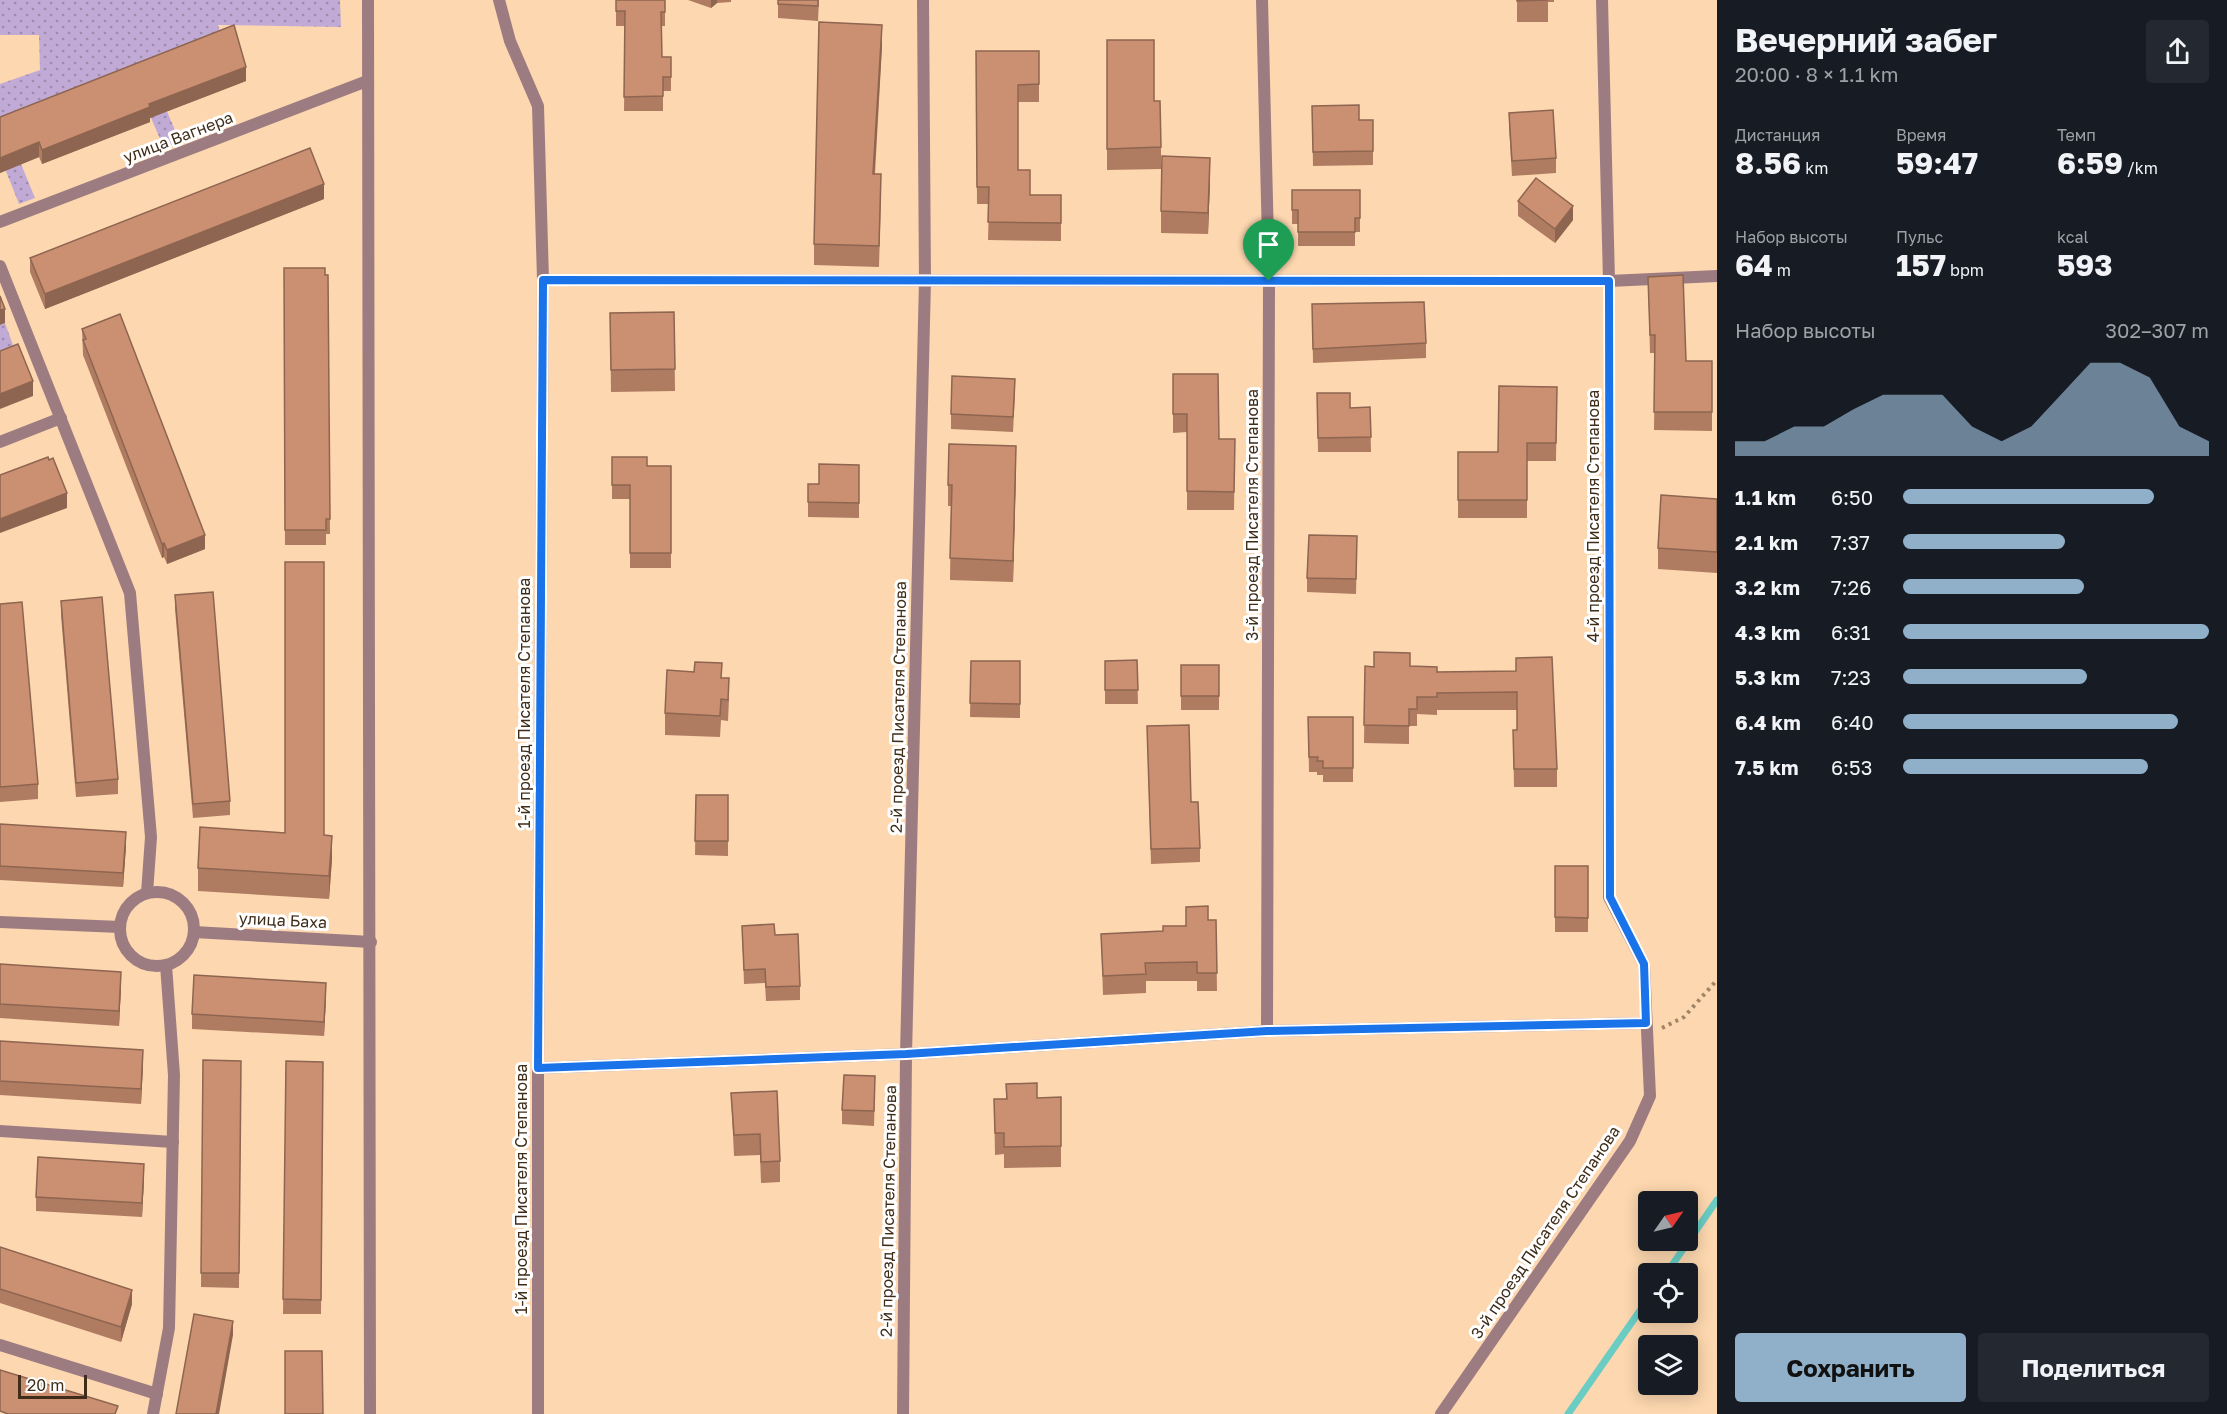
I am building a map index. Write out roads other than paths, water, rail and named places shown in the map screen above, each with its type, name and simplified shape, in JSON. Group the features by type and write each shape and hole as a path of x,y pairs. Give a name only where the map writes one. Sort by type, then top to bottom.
{"street":[{"path":"368,0 370,1414"},
{"name":"1-й проезд Писателя Степанова","path":"499,0 510,41 538,106 543,280 538,1414"},
{"name":"2-й проезд Писателя Степанова","path":"903,1414 906,1054 926,281 923,0"},
{"name":"3-й проезд Писателя Степанова","path":"1262,0 1269,281 1267,1031"},
{"name":"4-й проезд Писателя Степанова","path":"1602,0 1609,281 1610,897 1644,964 1646,1023"},
{"name":"улица Вагнера","path":"0,222 367,81"},
{"path":"0,266 130,592 151,837 147,893"},
{"path":"543,280 1609,281 1717,276"},
{"path":"0,442 62,418"},
{"path":"159,892 180,901 188,909 194,932 186,953 166,965 143,964 133,958 121,939 120,927 128,906 147,893 159,892"},
{"path":"0,922 120,927"},
{"name":"улица Баха","path":"194,932 370,942"},
{"path":"153,1414 169,1328 174,1075 166,965"},
{"path":"538,1068 906,1054 1267,1031 1646,1023"},
{"name":"3-й проезд Писателя Степанова","path":"1441,1414 1630,1140 1650,1096 1646,1023"},
{"path":"0,1131 173,1142"},
{"path":"0,1345 157,1394"}],"waterway":[{"path":"1674,1263 1717,1200"},
{"path":"1568,1414 1638,1313"}]}
